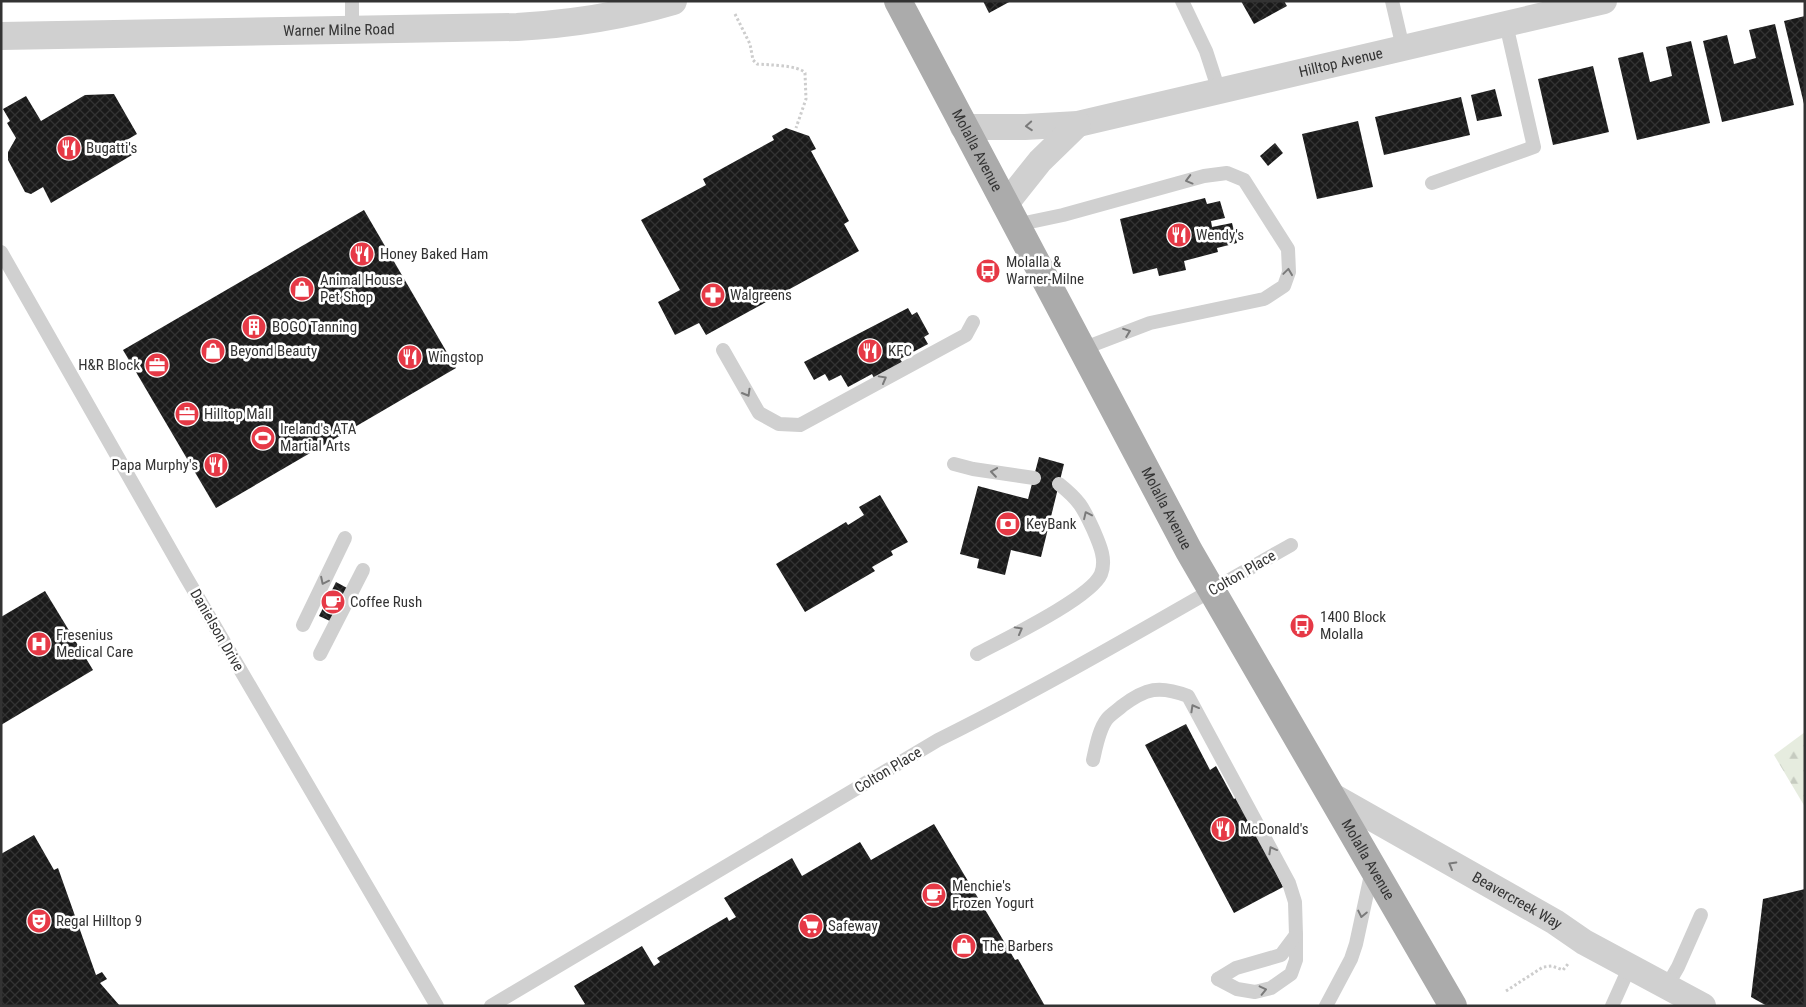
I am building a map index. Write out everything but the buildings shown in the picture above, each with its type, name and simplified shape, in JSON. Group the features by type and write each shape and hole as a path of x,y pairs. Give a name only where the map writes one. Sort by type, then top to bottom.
{"main road":[{"name":"Molalla Avenue","path":"898,1 1189,550 1453,1006"}],"street":[{"name":"Warner Milne Road","path":"1,36 540,26 619,14 673,1"},
{"name":"Hilltop Avenue","path":"963,126 1025,127 1078,124 1594,2"},
{"path":"1010,215 1040,161 1078,124"},
{"name":"Beavercreek Way","path":"1331,795 1555,922 1584,942 1703,1006"}],"lane":[{"path":"352,1 352,30"},
{"path":"1182,1 1206,51 1219,91"},
{"path":"1392,1 1403,48"},
{"path":"1432,183 1534,147 1506,24"},
{"path":"1010,215 1062,215 1204,176 1227,173 1244,180 1288,249 1289,272 1284,286 1264,299 1150,323 1082,349"},
{"name":"Danielson Drive","path":"1,252 191,585 437,1006"},
{"path":"723,350 758,413 779,424 800,425 966,335 973,322"},
{"path":"954,464 973,469 1034,478"},
{"path":"977,654 1076,599 1094,585 1102,572 1103,558 1100,544 1082,505 1059,484"},
{"path":"303,625 345,538"},
{"name":"Colton Place","path":"490,1006 938,740 1008,706 1291,545"},
{"path":"320,654 363,570"},
{"path":"1093,760 1098,739 1107,719 1136,695 1151,690 1170,689 1188,696 1289,882 1295,902 1296,935 1296,960 1291,974 1271,988 1255,992 1237,990 1218,979 1236,968 1282,955 1296,935"},
{"path":"1326,1006 1351,959 1356,944 1372,867"},
{"path":"1667,986 1678,967 1701,915"},
{"path":"1612,1006 1630,966"}],"path":[{"path":"735,14 750,44 753,60 757,64 802,69 805,73 806,99 796,128"},
{"path":"1506,991 1544,967 1552,966 1563,970 1584,942"}],"green space":[{"path":"1805,732 1805,807 1774,755"}],"place":[{"name":"Bugatti's","path":"69,148"},
{"name":"Wendy's","path":"1179,235"},
{"name":"Honey Baked Ham","path":"362,254"},
{"name":"Molalla & Warner-Milne","path":"988,271"},
{"name":"Animal House Pet Shop","path":"302,289"},
{"name":"Walgreens","path":"713,295"},
{"name":"BOGO Tanning","path":"254,327"},
{"name":"Beyond Beauty","path":"213,351"},
{"name":"KFC","path":"870,351"},
{"name":"Wingstop","path":"410,357"},
{"name":"H&R Block","path":"157,365"},
{"name":"Hilltop Mall","path":"187,414"},
{"name":"Ireland's ATA Martial Arts","path":"263,438"},
{"name":"Papa Murphy's","path":"216,465"},
{"name":"KeyBank","path":"1008,524"},
{"name":"Coffee Rush","path":"333,602"},
{"name":"1400 Block Molalla","path":"1302,626"},
{"name":"Fresenius Medical Care","path":"39,644"},
{"name":"McDonald's","path":"1223,829"},
{"name":"Menchie's Frozen Yogurt","path":"934,895"},
{"name":"Regal Hilltop 9","path":"39,921"},
{"name":"Safeway","path":"811,926"},
{"name":"The Barbers","path":"964,946"}]}
